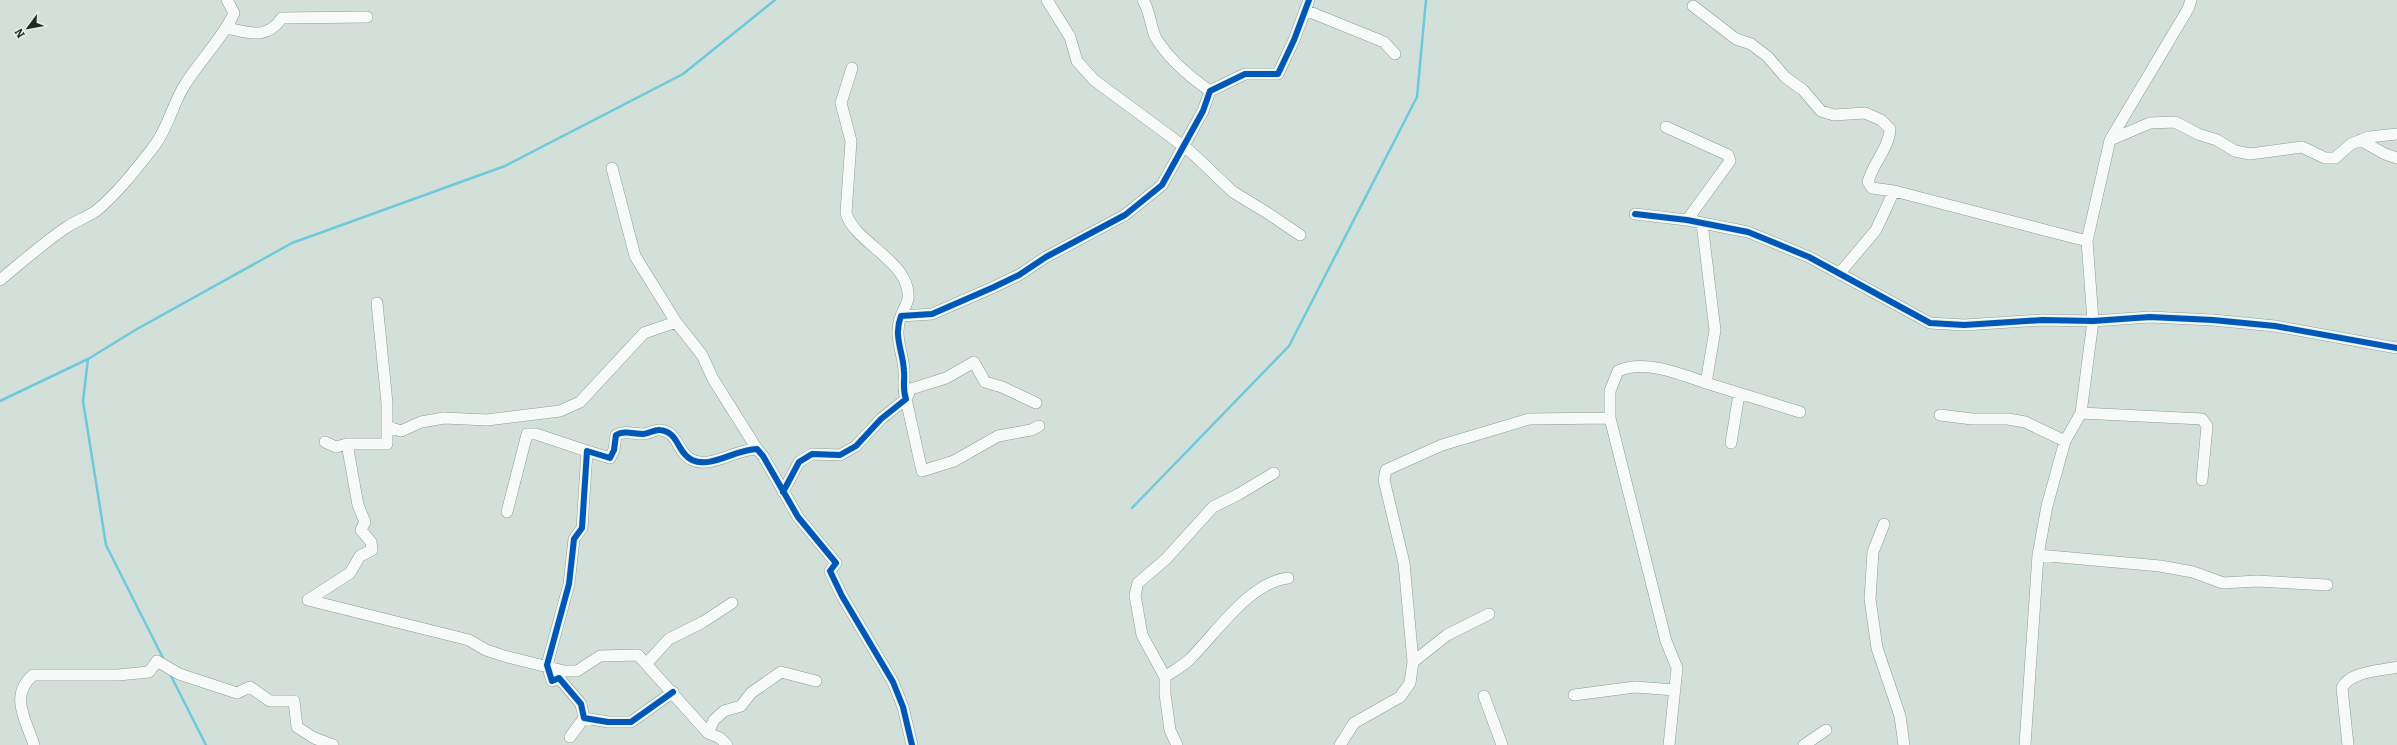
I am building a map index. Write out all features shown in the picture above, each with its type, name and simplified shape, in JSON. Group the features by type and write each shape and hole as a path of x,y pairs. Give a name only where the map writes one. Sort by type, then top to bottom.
{"street":[{"path":"0,280 32,252 67,227 95,211 116,192 156,144 170,121 185,84 215,41 227,28 234,13 227,0"},
{"path":"1047,0 1070,37 1077,61 1094,80 1183,147 1210,169 1232,192 1266,212 1300,235"},
{"path":"1143,0 1150,11 1155,37 1167,53 1190,77 1210,91"},
{"path":"2025,745 2038,555 2047,506 2065,441 2082,413 2093,321 2087,241 2110,140 2188,9 2191,0"},
{"path":"901,316 932,314 994,288 1019,276 1046,257 1124,215 1162,185 1203,111 1210,91 1245,74 1278,74 1307,5 1384,42 1395,54"},
{"path":"1693,6 1736,39 1750,44 1768,57 1785,77 1803,90 1822,112 1834,115 1846,112 1865,113 1881,120 1890,128 1889,138 1870,174 1868,182 1872,188 1894,191 2087,241"},
{"path":"227,28 260,35 276,27 282,18 367,17"},
{"path":"852,68 841,103 851,141 846,212 849,223 894,266 904,280 908,298 897,326 897,341 904,371 903,389 922,471 954,461 998,436 1031,430 1039,426"},
{"path":"2110,140 2150,123 2175,122 2198,134 2217,140 2235,150 2250,154 2302,147 2326,158 2335,158 2360,140 2379,135 2397,134"},
{"path":"1666,127 1728,155 1730,161 1687,220"},
{"path":"2360,140 2385,154 2397,158"},
{"path":"612,168 635,256 676,322 702,355 713,379 756,449 763,456 798,517 836,563 830,571 842,596 893,682 903,707 912,745"},
{"path":"1839,274 1876,230 1894,191"},
{"path":"1635,214 1687,220 1748,232 1808,257 1930,323 1964,325 2042,320 2093,321 2150,317 2213,320 2275,326 2397,348"},
{"path":"1702,223 1715,330 1706,383"},
{"path":"326,442 336,446 347,444 387,444 388,427 378,303"},
{"path":"388,427 401,431 421,422 444,418 487,420 560,411 580,402 644,333 676,322"},
{"path":"783,492 799,462 812,454 840,455 856,446 881,419 906,399 911,389 946,378 974,362 985,382 1002,387 1036,403"},
{"path":"1669,745 1677,668 1666,641 1610,418 1610,390 1618,371 1632,366 1679,373 1739,394 1800,412"},
{"path":"1731,443 1739,394"},
{"path":"2082,413 2202,419 2207,426 2202,480"},
{"path":"1940,415 1972,419 2008,419 2025,422 2065,441"},
{"path":"1340,745 1354,723 1400,697 1410,682 1413,662 1404,563 1384,480 1386,470 1442,445 1529,419 1610,418"},
{"path":"507,512 527,434 536,434 610,458 614,450 616,435 622,432 648,434 658,430 670,433 678,441 685,455 691,460 702,463 747,449 756,449"},
{"path":"347,444 358,505 365,522 361,530 371,542 372,550 360,556 350,573 308,600 468,640 486,650 504,656 547,665 564,671 577,671 600,656 618,654 638,655 647,663 708,733 720,738 727,745"},
{"path":"584,718 580,704 559,678 552,681 547,665 569,584 574,538 582,528 587,451"},
{"path":"1177,745 1170,730 1165,694 1165,677 1142,635 1135,595 1138,583 1166,560 1213,507 1239,494 1274,473"},
{"path":"1884,524 1873,552 1870,599 1877,648 1900,716 1904,745"},
{"path":"2038,555 2160,566 2193,572 2223,583 2257,581 2327,585"},
{"path":"1165,677 1189,660 1259,588 1276,579 1288,578"},
{"path":"647,663 669,639 703,622 732,603"},
{"path":"1413,662 1447,634 1490,614"},
{"path":"34,745 19,695 24,683 33,675 118,675 149,672 157,661 178,674 237,692 250,687 270,701 294,701 297,727 314,738 333,745"},
{"path":"2348,745 2342,688 2345,681 2352,677 2397,667"},
{"path":"708,733 714,720 724,711 741,706 751,693 781,672 816,681"},
{"path":"1574,695 1635,687 1675,690"},
{"path":"584,718 608,722 631,722 673,692"},
{"path":"1484,696 1502,745"},
{"path":"570,737 584,718"},
{"path":"1804,745 1826,730"}],"waterway":[{"path":"0,401 88,359 137,329 292,243 505,166 683,74 775,0"},
{"path":"1132,508 1289,346 1417,97 1426,0"},
{"path":"88,359 83,401 106,545 164,660"},
{"path":"170,674 206,745"}],"cycle path":[{"path":"783,492 799,462 812,454 840,455 856,446 881,419 906,399 904,391 903,364 898,337 901,316 932,314 994,287 1019,275 1046,257 1125,215 1162,185 1203,111 1210,91 1245,74 1278,74 1294,40 1309,0"},
{"path":"1635,214 1687,220 1748,232 1809,257 1930,323 1964,325 2042,320 2093,321 2150,317 2213,320 2275,326 2397,348"},
{"path":"673,692 631,722 608,722 584,718 581,704 559,678 552,681 547,665 569,584 574,539 582,528 587,451 610,458 614,450 616,435 623,433 643,434 658,430 666,432 675,439 687,457 699,462 707,462 757,449 763,456 798,517 836,563 830,571 842,596 893,682 903,707 912,745"}]}
